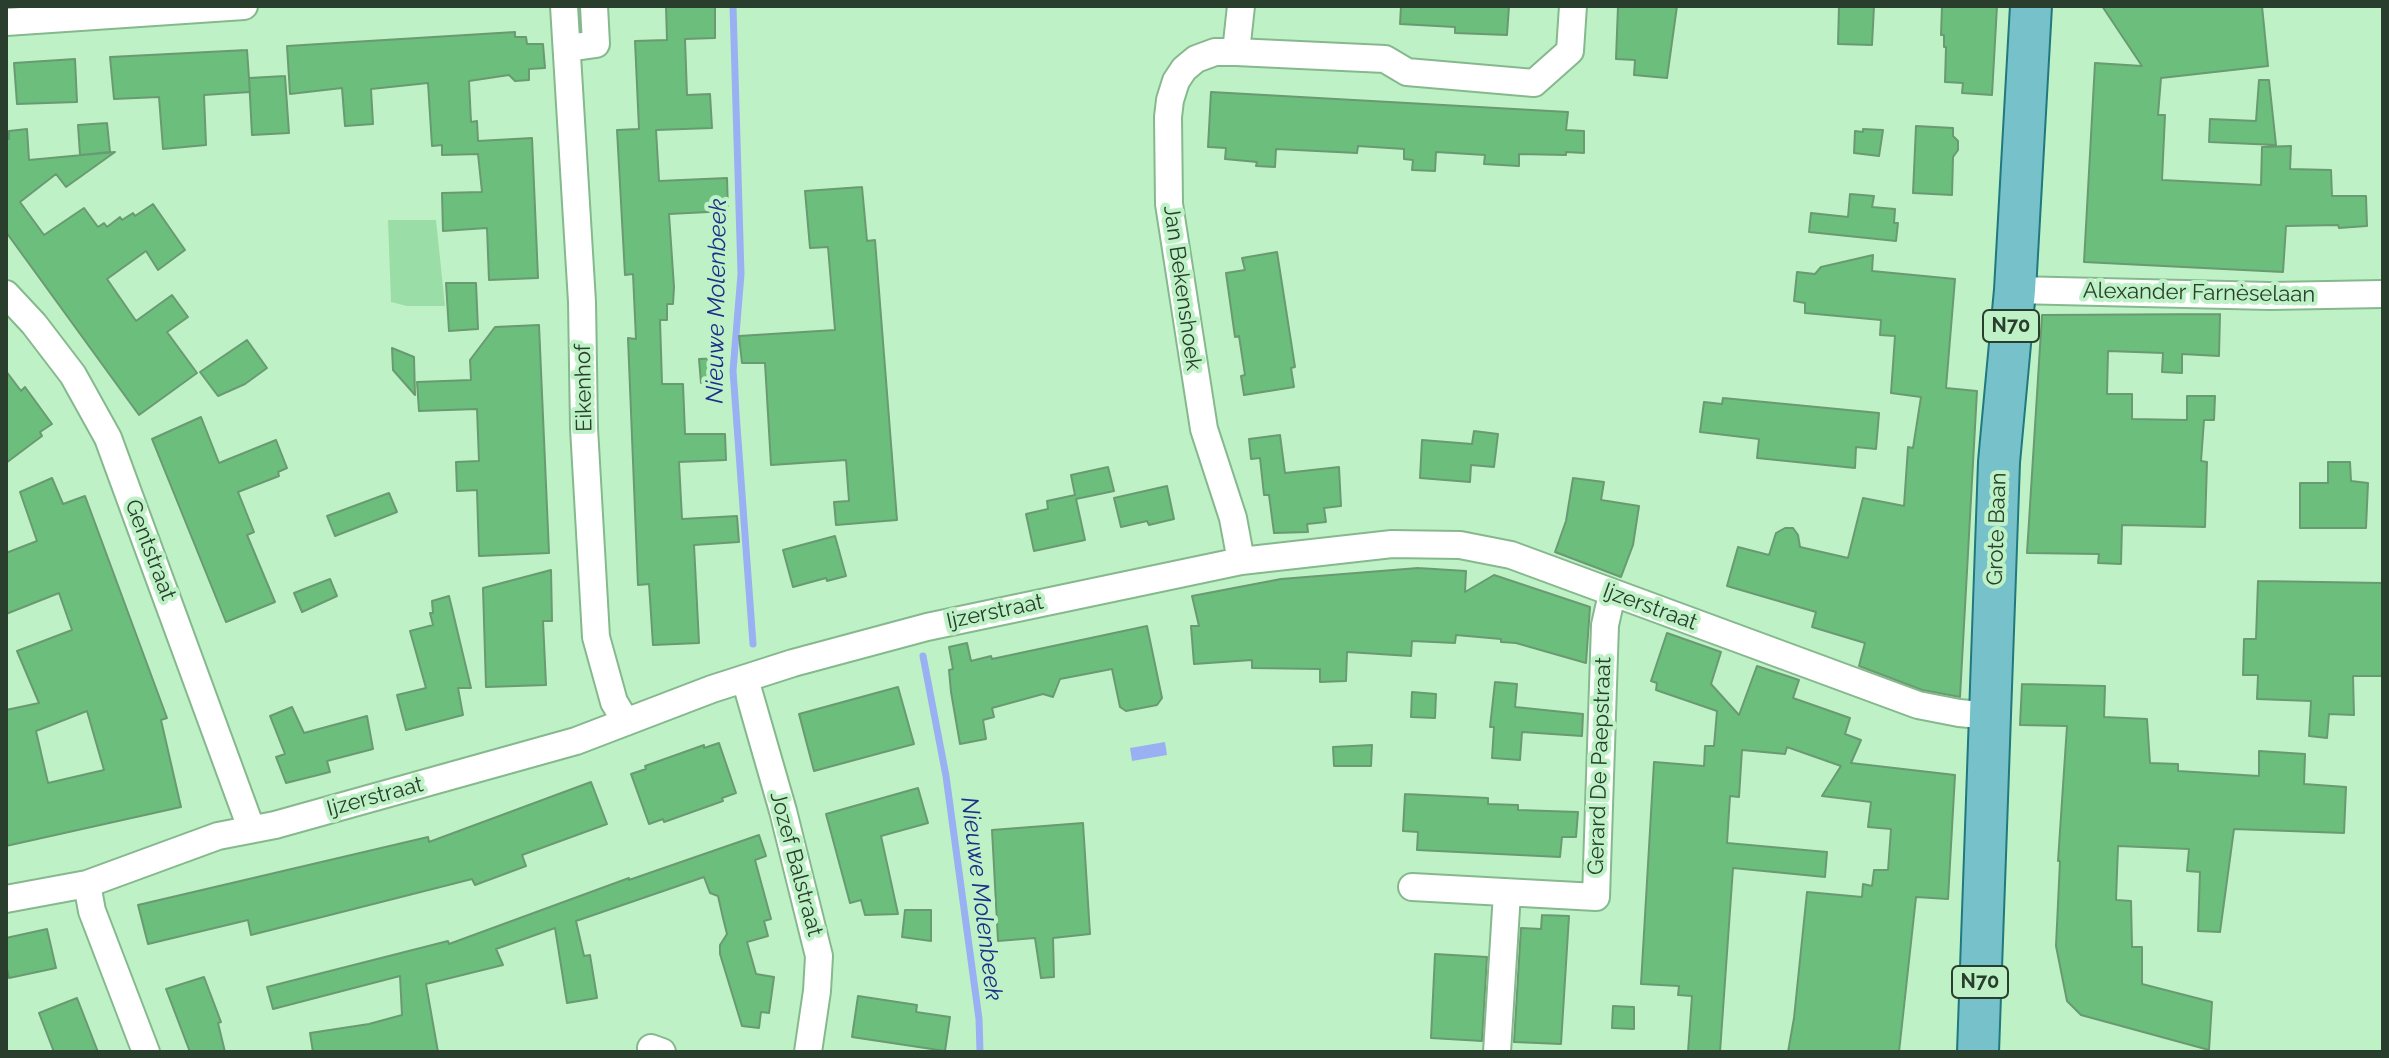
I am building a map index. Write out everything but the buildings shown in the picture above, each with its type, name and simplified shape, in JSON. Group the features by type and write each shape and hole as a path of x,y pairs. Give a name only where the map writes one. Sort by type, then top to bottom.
{"main road":[{"name":"Grote Baan","path":"1978,1052 1999,462 2015,290 2031,6"}],"street":[{"name":"Eikenhof","path":"564,6 582,302 584,428 596,637 614,702 626,722"},
{"path":"568,48 596,44 594,6"},
{"path":"1236,52 1241,6"},
{"name":"Jan Bekenshoek","path":"1241,561 1233,518 1204,429 1169,204 1168,117 1170,100 1184,69 1196,59 1215,52 1236,52 1385,59 1407,72 1534,83 1570,51 1573,6"},
{"path":"6,22 232,7"},
{"name":"Alexander Farnèselaan","path":"2015,290 2270,296 2383,294"},
{"name":"Gentstraat","path":"6,294 34,324 73,375 108,438 251,828"},
{"name":"Ijzerstraat","path":"6,899 87,884 218,836 275,825 576,741 712,689 793,663 975,615 1241,561 1392,544 1460,545 1511,555 1918,705 1991,716"},
{"name":"Gerard De Paepstraat","path":"1412,887 1596,897 1605,625 1612,594"},
{"name":"Jozef Balstraat","path":"745,679 783,811 819,956 808,1052"},
{"path":"87,884 92,911 146,1052"},
{"path":"1497,1052 1507,893"}],"green space":[{"path":"388,220 436,220 445,306 407,306 391,302"}],"water":[{"path":"1165,742 1167,755 1132,761 1130,748"}],"waterway":[{"name":"Nieuwe Molenbeek","path":"733,6 741,274 733,371 753,644"},
{"name":"Nieuwe Molenbeek","path":"923,656 946,776 979,1019 980,1052"}]}
